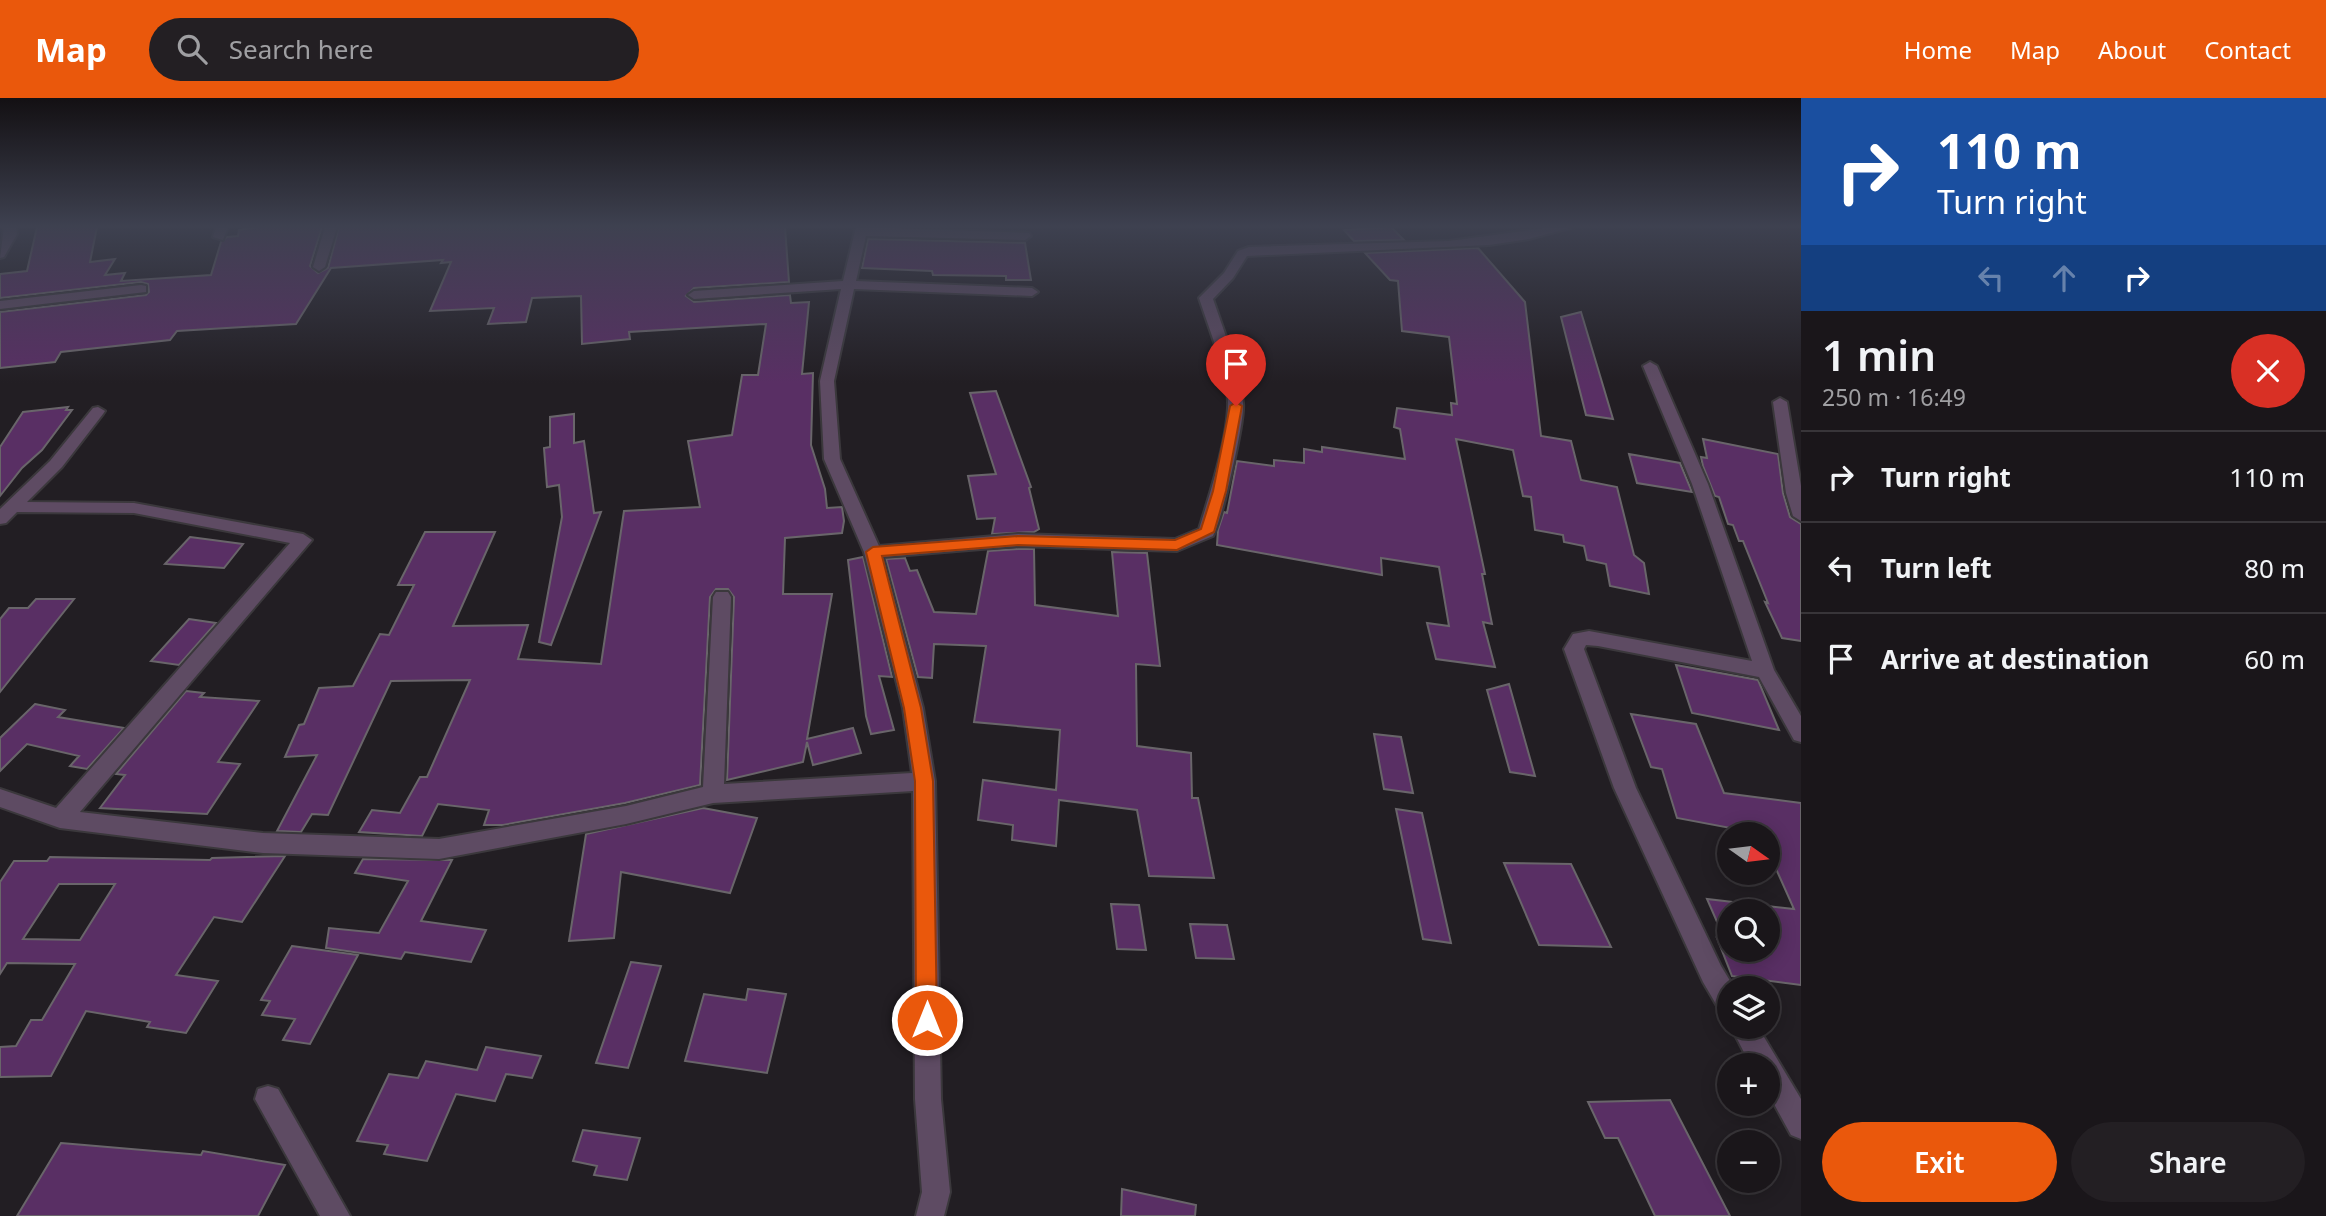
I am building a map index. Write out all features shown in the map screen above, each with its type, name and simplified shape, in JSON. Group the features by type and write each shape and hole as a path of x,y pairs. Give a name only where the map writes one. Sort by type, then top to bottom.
{"street":[{"path":"849,279 827,381 832,459 873,552 912,708 924,781 928,1099 936,1192 930,1216"},
{"path":"873,552 1018,540 1177,545 1207,532 1219,491 1236,406 1228,367 1206,298 1225,279"},
{"path":"694,295 848,285 1032,292"},
{"path":"0,305 141,289"},
{"path":"1650,366 1700,484 1765,670 1801,733"},
{"path":"1780,402 1794,494 1801,516"},
{"path":"0,519 56,464 97,411"},
{"path":"15,507 134,508 303,540 60,819"},
{"path":"713,794 722,597"},
{"path":"1717,982 1625,788 1574,649 1577,641 1583,637 1765,670"},
{"path":"0,798 60,819 263,843 439,849 626,815 713,794 924,781"},
{"path":"1780,1089 1801,1125"},
{"path":"268,1099 336,1216"}],"building":[{"path":"0,279 324,279 296,324 177,331 170,340 61,352 55,362 0,368 0,312 146,295 149,292 148,284 141,282 0,298"},
{"path":"444,279 789,279 789,282 694,288 686,296 694,302 790,295 791,303 809,302 802,374 813,373 811,445 825,489 827,508 842,507 844,521 842,533 785,538 783,594 832,594 807,739 853,728 861,753 813,765 807,742 803,762 727,780 734,597 728,589 716,589 710,597 700,785 625,803 503,825 484,825 489,810 438,804 422,836 359,832 372,810 400,813 420,777 427,777 470,680 391,681 328,815 312,814 301,832 277,831 317,755 285,757 299,725 304,724 319,688 353,686 380,634 389,635 414,585 398,585 425,532 495,532 453,626 528,625 518,659 601,664 624,511 700,507 688,441 732,435 742,375 758,375 766,324 629,332 630,339 582,344 581,296 532,298 526,322 488,324 494,308 430,311"},
{"path":"1505,279 1525,302 1541,436 1571,441 1581,480 1617,487 1634,555 1644,563 1649,594 1610,586 1606,564 1587,560 1584,546 1564,542 1563,535 1535,530 1531,497 1523,496 1513,450 1456,439 1485,574 1482,574 1492,624 1483,622 1495,667 1436,659 1427,623 1449,626 1439,567 1381,558 1382,575 1217,545 1218,530 1224,512 1227,513 1237,461 1274,466 1274,460 1304,463 1304,449 1322,452 1322,447 1405,459 1400,429 1394,427 1397,408 1452,415 1451,403 1457,404 1449,337 1402,331 1398,281 1390,280"},
{"path":"1581,312 1613,419 1586,415 1561,317"},
{"path":"996,391 1031,487 1029,488 1039,529 1034,532 992,534 995,518 977,519 968,476 996,474 970,393"},
{"path":"68,407 66,410 72,410 42,450 22,468 0,496 0,447 23,412"},
{"path":"574,414 574,443 584,441 594,513 601,512 551,645 539,642 562,517 559,485 547,487 544,448 550,447 550,417"},
{"path":"1703,439 1778,454 1783,493 1790,517 1801,524 1801,641 1782,638 1765,602 1768,603 1743,541 1739,541 1733,525 1728,524 1719,497 1715,496 1703,466 1701,457 1707,458"},
{"path":"1629,454 1680,463 1692,492 1637,483"},
{"path":"190,537 243,544 224,568 165,564"},
{"path":"1034,549 1035,605 1118,616 1112,552 1147,553 1160,666 1136,664 1137,746 1191,753 1192,798 1198,798 1214,878 1149,876 1137,810 1059,800 1056,846 1012,840 1013,825 978,820 983,780 1056,790 1060,730 974,722 986,646 934,644 932,678 918,677 886,559 905,558 910,571 917,570 934,612 976,614 988,551"},
{"path":"863,557 892,677 879,676 894,730 871,734 866,716 848,560"},
{"path":"36,599 74,599 0,692 0,619 9,608 28,608"},
{"path":"189,619 216,623 179,665 151,661"},
{"path":"1676,665 1758,680 1779,730 1692,713"},
{"path":"1509,684 1535,776 1510,772 1487,690"},
{"path":"186,691 204,693 200,697 259,701 218,762 240,764 207,814 100,808 125,775 116,774"},
{"path":"35,704 65,710 58,717 124,728 87,769 70,766 79,756 27,744 0,771 0,738"},
{"path":"1631,714 1696,724 1724,793 1801,803 1801,985 1780,982 1780,976 1732,976 1726,962 1780,962 1780,907 1794,909 1780,878 1780,822 1717,822 1717,825 1677,818 1662,769 1651,767"},
{"path":"1374,734 1401,737 1413,793 1384,789"},
{"path":"703,808 757,818 730,893 621,872 614,938 569,941 586,834"},
{"path":"1396,809 1422,813 1451,943 1423,939"},
{"path":"285,856 242,922 214,917 176,975 218,981 186,1033 147,1027 150,1022 86,1011 51,1076 0,1077 0,1047 16,1046 31,1020 42,1020 75,964 7,963 0,974 0,882 14,861 47,861 50,857","holes":["59,884 115,884 80,940 23,939"]},
{"path":"363,859 452,860 421,921 486,930 471,962 405,952 401,959 326,948 329,928 379,933 408,881 355,873"},
{"path":"1504,863 1571,864 1611,947 1539,945"},
{"path":"1707,899 1717,900 1717,922"},
{"path":"1111,904 1139,905 1146,950 1117,949"},
{"path":"1190,924 1227,925 1234,959 1196,958"},
{"path":"292,946 358,955 310,1044 283,1040 295,1019 262,1015 270,1001 261,1000"},
{"path":"631,962 661,966 628,1068 596,1063"},
{"path":"748,989 786,994 767,1073 685,1061 704,994 746,1000"},
{"path":"486,1047 541,1056 532,1078 506,1074 495,1101 456,1094 427,1161 384,1154 388,1145 357,1141 389,1074 418,1078 426,1061 477,1070"},
{"path":"1670,1100 1730,1216 1655,1216 1618,1138 1605,1138 1588,1102"},
{"path":"583,1130 640,1138 627,1180 594,1175 597,1166 573,1161"},
{"path":"61,1143 201,1155 203,1151 285,1165 258,1216 17,1216"},
{"path":"1122,1189 1196,1205 1195,1216 1121,1216"}],"route":[{"path":"927,1020 924,781 912,708 873,552 1018,540 1177,545 1207,532 1219,491 1236,406"}]}
